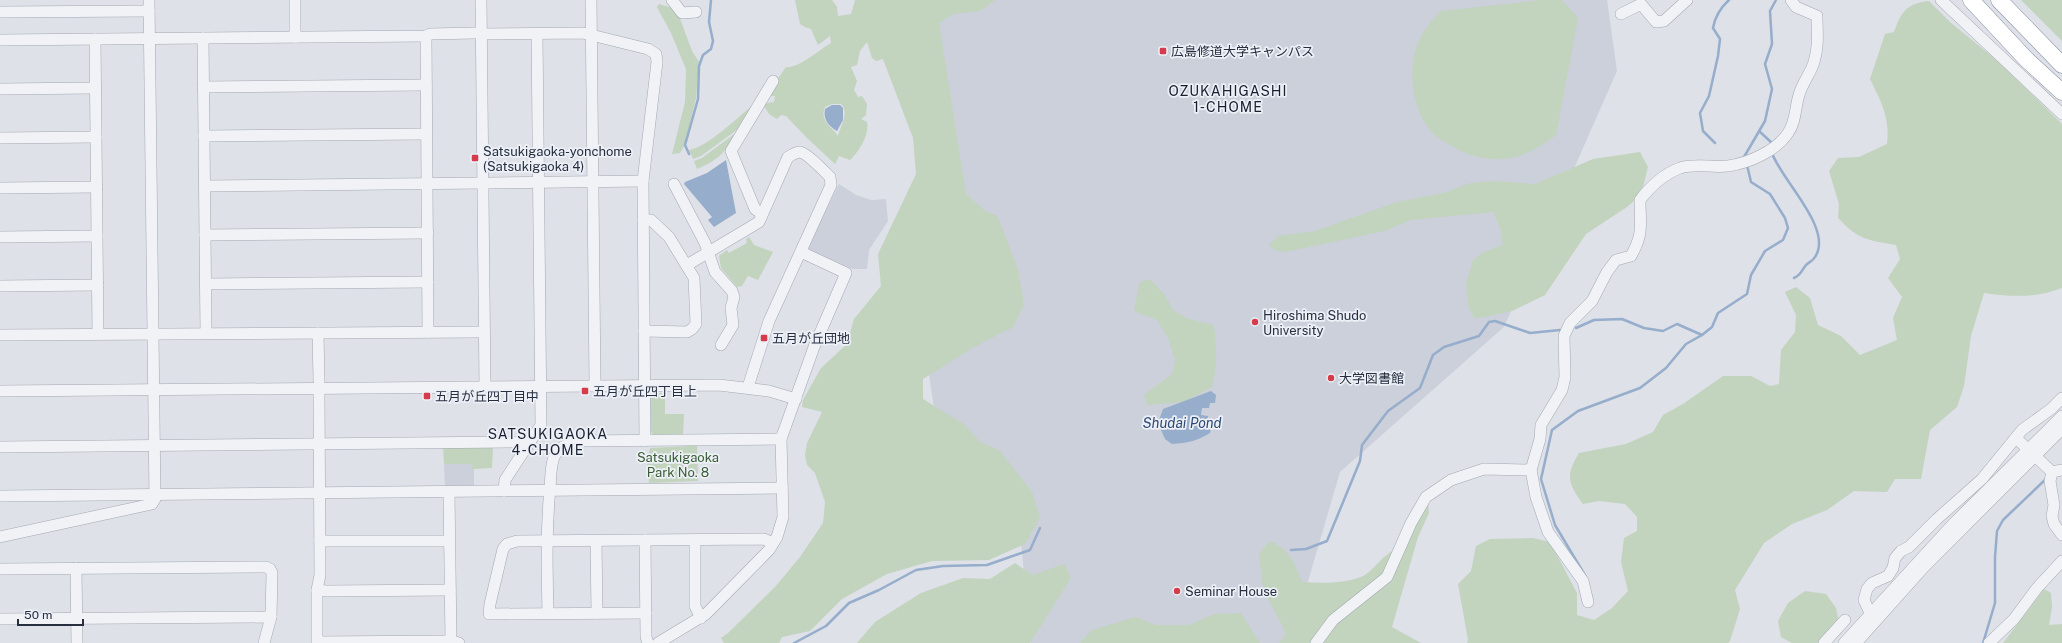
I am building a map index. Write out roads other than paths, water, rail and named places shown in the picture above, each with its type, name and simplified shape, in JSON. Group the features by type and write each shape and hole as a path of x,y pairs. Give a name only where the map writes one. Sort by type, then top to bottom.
{"highway":[{"path":"1972,0 2026,59 2062,92"},
{"path":"1999,0 2062,65"}],"street":[{"path":"0,537 152,504 155,499 153,446 149,0"},
{"path":"295,0 295,37"},
{"path":"481,0 478,34 486,183 485,386"},
{"path":"591,0 595,385"},
{"path":"672,0 682,13 696,12"},
{"path":"1621,14 1641,4 1656,22 1664,21 1687,0"},
{"path":"1588,602 1583,581 1548,532 1536,497 1531,470 1540,440 1541,425 1562,390 1565,377 1564,336 1570,324 1592,301 1606,272 1616,260 1631,256 1638,244 1642,225 1640,200 1652,185 1679,168 1696,165 1728,166 1753,159 1773,147 1789,132 1794,121 1799,93 1814,62 1819,32 1817,16 1796,7 1791,0"},
{"path":"1941,0 2062,114"},
{"path":"0,12 149,11"},
{"path":"0,40 426,36 430,34 583,34 648,49 656,54 657,62 643,181 644,441"},
{"path":"504,491 506,480 541,425 537,34"},
{"path":"426,36 428,332"},
{"path":"203,38 206,333"},
{"path":"95,39 98,334"},
{"path":"762,214 755,209 731,151 773,81"},
{"path":"204,87 426,85"},
{"path":"0,89 96,88"},
{"path":"204,136 426,134"},
{"path":"0,138 96,137"},
{"path":"686,265 759,222 788,157 800,152 805,154 830,177 831,185 769,321 748,387"},
{"path":"204,186 643,181"},
{"path":"674,184 708,252 715,272 732,291 734,297 731,308 733,325 721,344"},
{"path":"0,188 97,187"},
{"path":"643,220 651,220 668,235 695,280 695,327 687,332 644,331"},
{"path":"205,235 428,233"},
{"path":"0,237 97,236"},
{"path":"658,643 701,618 769,550 782,522 781,439 814,347 846,273 800,252"},
{"path":"206,284 428,282"},
{"path":"0,286 98,285"},
{"path":"318,332 319,381"},
{"path":"0,335 478,332"},
{"path":"0,391 719,384 748,387 796,399"},
{"path":"319,394 320,575 316,590 317,642 455,642 450,590 449,492"},
{"path":"1870,613 1864,600 1867,589 1872,583 1888,576 1893,568 1895,558 1982,479 2022,430 2051,409 2062,398"},
{"path":"1856,643 1924,567 2031,453 2062,416"},
{"path":"1844,643 1953,524 2031,453 2062,429"},
{"path":"2016,438 2031,453 2057,471 2050,481 2054,505 2052,516 2054,524 2062,535"},
{"path":"548,613 546,542 550,490 555,455 560,448 578,441 781,439"},
{"path":"0,447 518,442 527,446"},
{"path":"1316,643 1333,620 1387,577 1411,523 1426,498 1452,480 1484,469 1531,470"},
{"path":"0,496 782,488"},
{"path":"646,613 489,614 501,554 504,547 515,542 764,539 773,543"},
{"path":"320,541 449,540"},
{"path":"645,540 646,638 648,643"},
{"path":"695,540 695,606 701,618"},
{"path":"596,541 597,613"},
{"path":"1989,643 2014,619 2037,588 2062,561"},
{"path":"0,569 266,567 270,569 272,573 271,617 264,643"},
{"path":"76,568 77,643"},
{"path":"316,590 450,590"},
{"path":"0,619 271,617"},
{"path":"1824,643 1845,620"}],"water":[{"path":"832,105 840,105 843,108 843,120 837,131 831,127 825,116 825,109"},
{"path":"726,160 736,213 714,227 708,220 712,217 684,184 685,182 707,173"},
{"name":"Shudai Pond","path":"1211,391 1216,395 1215,403 1210,403 1209,408 1202,408 1201,415 1208,416 1208,423 1212,424 1210,433 1196,440 1182,443 1172,444 1165,439 1158,423 1163,409"}],"waterway":[{"path":"689,154 685,145 698,99 699,66 703,55 711,49 713,41 709,22 711,0"},
{"path":"1715,143 1703,131 1700,113 1709,96 1718,56 1720,39 1713,28 1714,24 1721,9 1729,0"},
{"path":"1744,157 1765,121 1772,89 1765,64 1772,44 1770,11 1776,0"},
{"path":"1759,131 1772,143"},
{"path":"1772,153 1777,164 1804,205 1818,233 1819,246 1815,257 1806,265 1800,274 1794,278"},
{"path":"1576,328 1594,320 1622,319 1644,328 1663,331 1677,324 1702,335 1712,327 1718,313 1747,294 1751,275 1765,251 1783,240 1788,228 1785,218 1770,194 1751,182 1747,165"},
{"path":"1291,550 1306,549 1327,541 1360,461 1362,445 1388,411 1420,388 1433,355 1444,347 1479,336 1489,322 1495,321 1530,333 1560,330"},
{"path":"1586,577 1555,525 1541,479 1552,430 1578,411 1640,388 1666,368 1686,344 1702,335"},
{"path":"1983,643 1995,603 1995,557 1997,531 2003,520 2047,478"},
{"path":"794,643 826,626 849,603 879,590 916,570 943,566 987,565 1030,550 1040,528"}],"place":[{"name":"広島修道大学キャンパス","path":"1163,51"},
{"name":"Satsukigaoka-yonchome (Satsukigaoka 4)","path":"475,158"},
{"name":"Hiroshima Shudo University","path":"1255,322"},
{"name":"五月が丘団地","path":"764,338"},
{"name":"大学図書館","path":"1331,378"},
{"name":"五月が丘四丁目上","path":"585,391"},
{"name":"五月が丘四丁目中","path":"427,396"},
{"name":"Seminar House","path":"1177,591"}],"district":[{"name":"OZUKAHIGASHI 1-CHOME","path":"1228,100"},
{"name":"SATSUKIGAOKA 4-CHOME","path":"548,442"}],"park label":[{"name":"Satsukigaoka Park No. 8","path":"678,464"}]}
